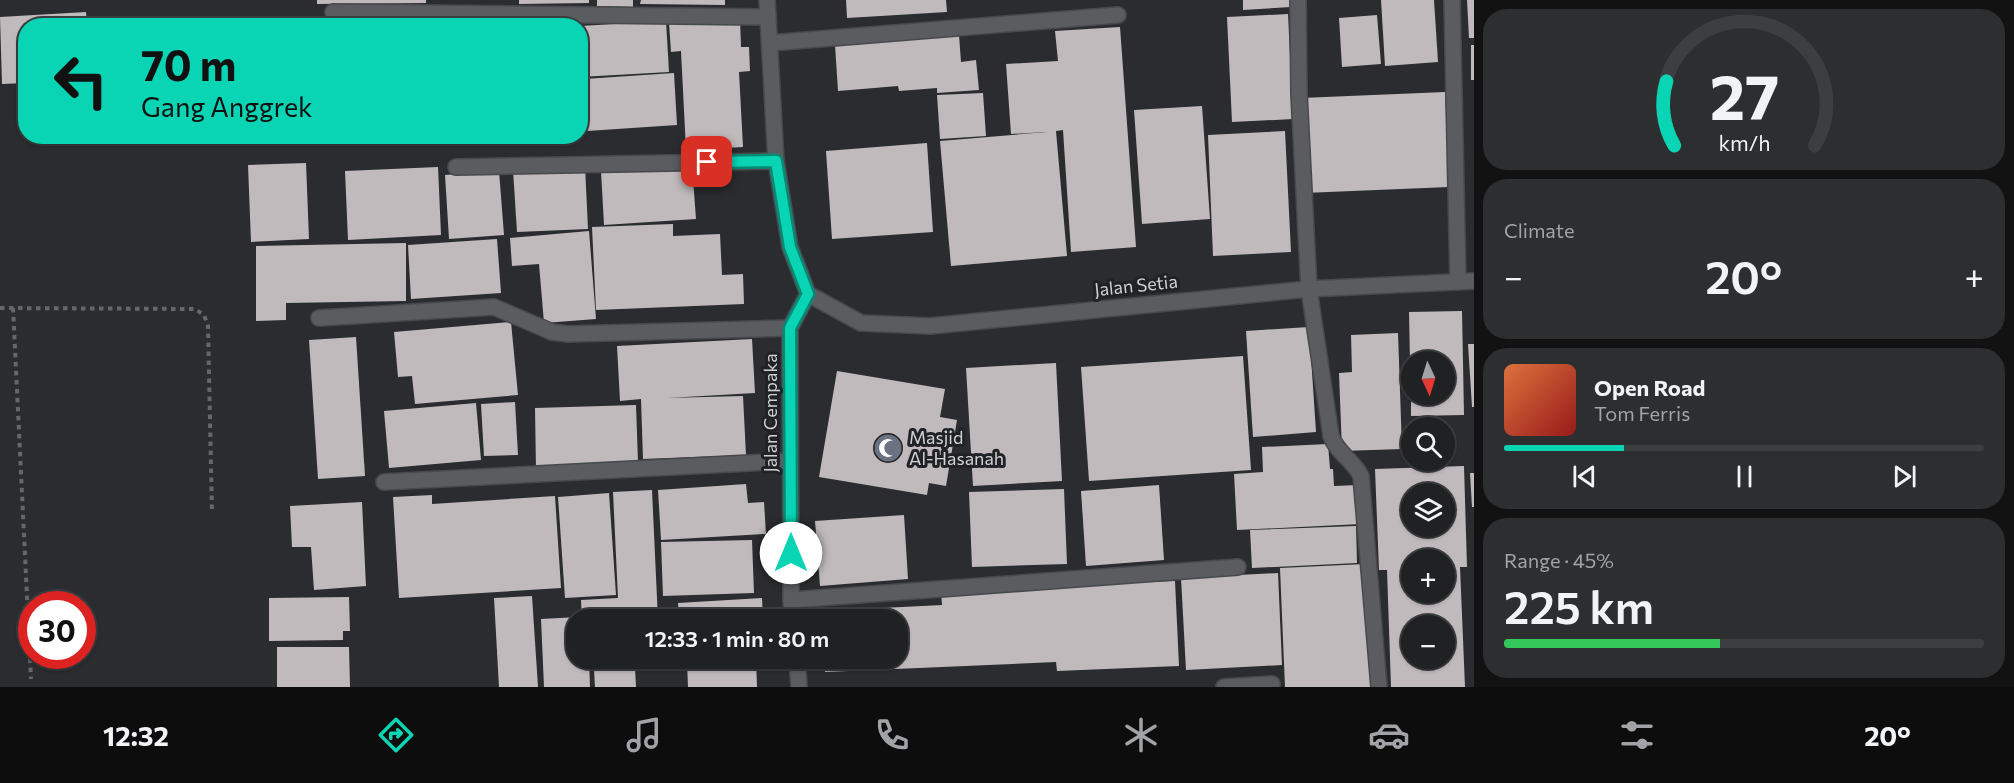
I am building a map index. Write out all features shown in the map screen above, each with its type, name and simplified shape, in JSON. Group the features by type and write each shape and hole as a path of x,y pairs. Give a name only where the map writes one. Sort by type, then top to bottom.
{"street":[{"path":"767,0 776,161 790,247 808,294"},
{"path":"1298,0 1299,94 1309,289 1330,436 1335,447 1361,476 1379,687"},
{"path":"1452,0 1458,282"},
{"path":"333,12 768,17"},
{"path":"770,43 1118,15"},
{"path":"456,167 776,161"},
{"name":"Jalan Setia","path":"808,294 861,323 930,326 1309,289 1474,281"},
{"name":"Jalan Cempaka","path":"792,609 790,328 808,294"},
{"path":"319,318 494,307 552,332 568,334 790,328"},
{"path":"384,482 790,460"},
{"path":"791,600 1238,567"},
{"path":"798,669 799,687"},
{"path":"1224,687 1272,684"}],"path":[{"path":"0,308 195,309 204,315 208,326 212,513"},
{"path":"13,308 31,679"}],"building":[{"path":"317,0 426,0 426,3 317,4"},
{"path":"519,0 589,0 589,3 519,4"},
{"path":"597,0 633,0 633,7 597,6"},
{"path":"641,0 725,0 725,5 640,4"},
{"path":"846,0 946,0 947,12 847,18"},
{"path":"1243,0 1291,0 1291,7 1243,10"},
{"path":"1381,0 1434,0 1438,62 1385,66"},
{"path":"1467,0 1474,0 1474,38 1469,38"},
{"path":"86,12 86,18 18,18 18,83 2,84 0,17"},
{"path":"1288,14 1293,119 1232,122 1227,17"},
{"path":"1377,15 1381,64 1342,67 1339,18"},
{"path":"740,19 741,47 749,47 750,71 739,72 743,147 686,150 681,51 671,52 669,23"},
{"path":"666,21 669,72 588,77 588,26"},
{"path":"1120,27 1136,247 1071,252 1063,130 1056,131 1067,256 951,266 940,141 1047,132 1011,134 1006,64 1058,61 1055,31"},
{"path":"959,35 961,62 976,60 979,90 937,93 937,88 899,91 898,86 838,91 835,45"},
{"path":"1471,45 1474,45 1474,80 1471,80"},
{"path":"674,73 677,125 588,131 588,79"},
{"path":"1445,92 1449,187 1304,193 1301,98"},
{"path":"983,93 986,136 940,139 937,95"},
{"path":"1202,106 1210,219 1142,224 1134,110"},
{"path":"1285,131 1291,252 1213,256 1208,135"},
{"path":"927,143 933,232 832,239 826,151"},
{"path":"306,163 309,239 251,242 248,165"},
{"path":"692,165 696,219 604,225 601,171"},
{"path":"585,166 588,229 517,232 513,170"},
{"path":"438,167 441,235 348,240 345,171"},
{"path":"499,171 504,235 449,239 445,175"},
{"path":"673,224 673,236 720,234 722,275 743,274 744,304 596,310 592,227"},
{"path":"589,231 596,319 544,323 539,264 512,266 510,238"},
{"path":"497,239 501,293 411,299 408,245"},
{"path":"406,243 406,301 286,303 286,320 256,321 256,246"},
{"path":"1462,311 1464,415 1411,416 1411,405 1455,405 1455,351 1410,351 1409,312"},
{"path":"511,322 518,395 415,404 412,376 398,377 394,332"},
{"path":"1309,327 1316,432 1253,437 1246,331"},
{"path":"1398,333 1401,449 1342,451 1339,373 1352,372 1351,335"},
{"path":"356,337 365,476 318,479 309,340"},
{"path":"752,339 755,393 667,398 743,396 746,455 643,459 641,399 620,401 617,346"},
{"path":"1468,344 1474,344 1474,407 1472,407"},
{"path":"1243,356 1251,470 1089,481 1081,367"},
{"path":"1056,363 1062,481 973,486 966,368"},
{"name":"Masjid Al-Hasanah","path":"837,371 945,389 940,417 957,420 946,486 929,483 927,495 819,477"},
{"path":"515,402 518,455 484,456 481,404"},
{"path":"476,403 481,460 389,468 384,411"},
{"path":"636,405 638,462 590,464 590,470 536,471 535,408"},
{"path":"1328,444 1334,486 1358,485 1361,524 1237,530 1234,474 1263,472 1262,447"},
{"path":"1455,466 1464,466 1467,567 1460,567 1465,687 1391,687 1387,570 1379,570 1375,469 1455,471"},
{"path":"1470,473 1474,473 1474,507 1472,507"},
{"path":"746,484 748,503 764,502 766,534 661,540 658,490"},
{"path":"1159,485 1164,560 1086,566 1081,491"},
{"path":"1064,489 1067,564 972,567 969,492"},
{"path":"652,490 657,609 581,609 581,600 618,598 613,492"},
{"path":"609,493 616,595 565,598 558,497"},
{"path":"432,495 432,504 555,496 561,588 399,598 393,497"},
{"path":"362,502 366,586 314,590 311,547 292,547 290,506"},
{"path":"904,515 908,579 820,586 815,521"},
{"path":"1356,526 1357,563 1252,568 1250,530"},
{"path":"752,540 754,593 663,596 661,542"},
{"path":"1365,564 1371,687 1285,687 1280,568"},
{"path":"1278,573 1282,665 1186,670 1181,578"},
{"path":"1175,581 1179,666 1057,671 1056,662 908,668 908,609 862,609 942,605 941,591"},
{"path":"532,596 538,687 499,687 494,598"},
{"path":"349,597 350,631 343,631 343,640 269,641 269,598"},
{"path":"762,598 762,609 678,609 678,603"},
{"path":"566,618 566,669 589,669 590,687 544,687 541,619"},
{"path":"277,647 349,647 350,687 277,687"},
{"path":"635,669 636,687 595,687 594,670"},
{"path":"687,669 756,669 757,687 688,687"},
{"path":"825,669 894,669 825,672"}],"place":[{"name":"Masjid Al-Hasanah","path":"888,448"}],"route":[{"path":"707,162 776,161 790,247 808,294 790,328 791,553"}]}
